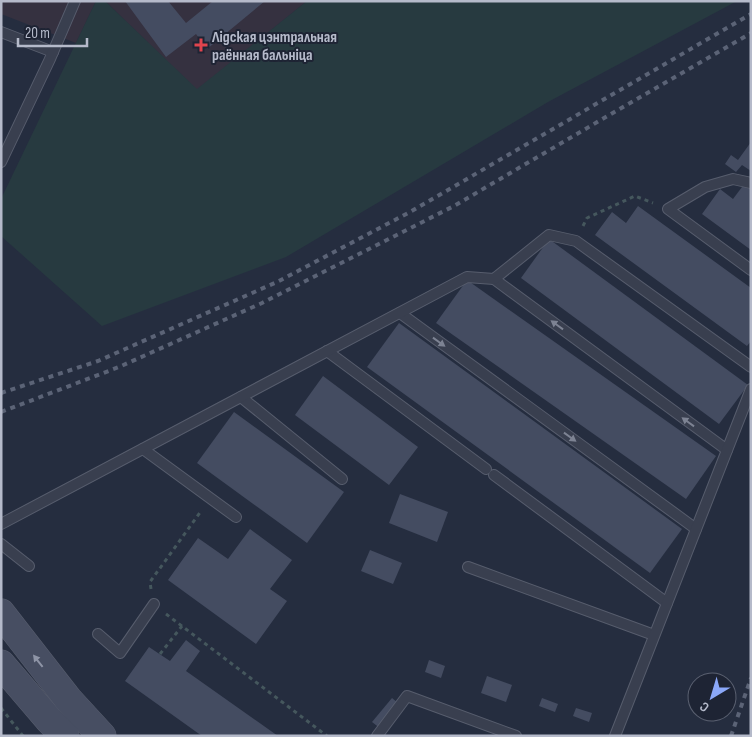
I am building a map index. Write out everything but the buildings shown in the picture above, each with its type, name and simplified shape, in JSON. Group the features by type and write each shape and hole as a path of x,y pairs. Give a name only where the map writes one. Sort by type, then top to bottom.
{"main road":[{"path":"1,613 68,699 102,736"},
{"path":"1,664 65,736"}],"lane":[{"path":"1,162 75,1"},
{"path":"1,32 53,52"},
{"path":"751,183 733,179 705,187 668,209 751,270"},
{"path":"494,279 549,235 576,241 751,367"},
{"path":"1,524 467,278 494,279 727,450"},
{"path":"400,313 696,529"},
{"path":"327,352 667,603"},
{"path":"615,736 751,389"},
{"path":"241,397 342,479"},
{"path":"143,449 236,517"},
{"path":"1,544 29,566"},
{"path":"468,567 654,636"},
{"path":"98,634 120,653 154,604"},
{"path":"377,736 407,696 516,736"}],"path":[{"path":"576,241 587,218 635,196 668,209"},
{"path":"210,498 150,582 154,604 327,736"},
{"path":"160,654 182,626"},
{"path":"1,708 23,736"}],"shaded area":[{"path":"1,1 96,1 76,43 1,14"},
{"path":"96,1 105,1 197,89 307,1 737,1 548,102 286,257 102,326 1,236 1,199"},
{"name":"Лідская цэнтральная раённая бальніца","path":"105,1 307,1 197,90"}],"railway":[{"path":"1,393 98,361 277,282 410,212 751,14"},
{"path":"1,412 119,367 262,303 454,206 751,33"},
{"path":"731,736 751,678"}],"place":[{"name":"Лідская цэнтральная раённая бальніца","path":"201,45"}]}
